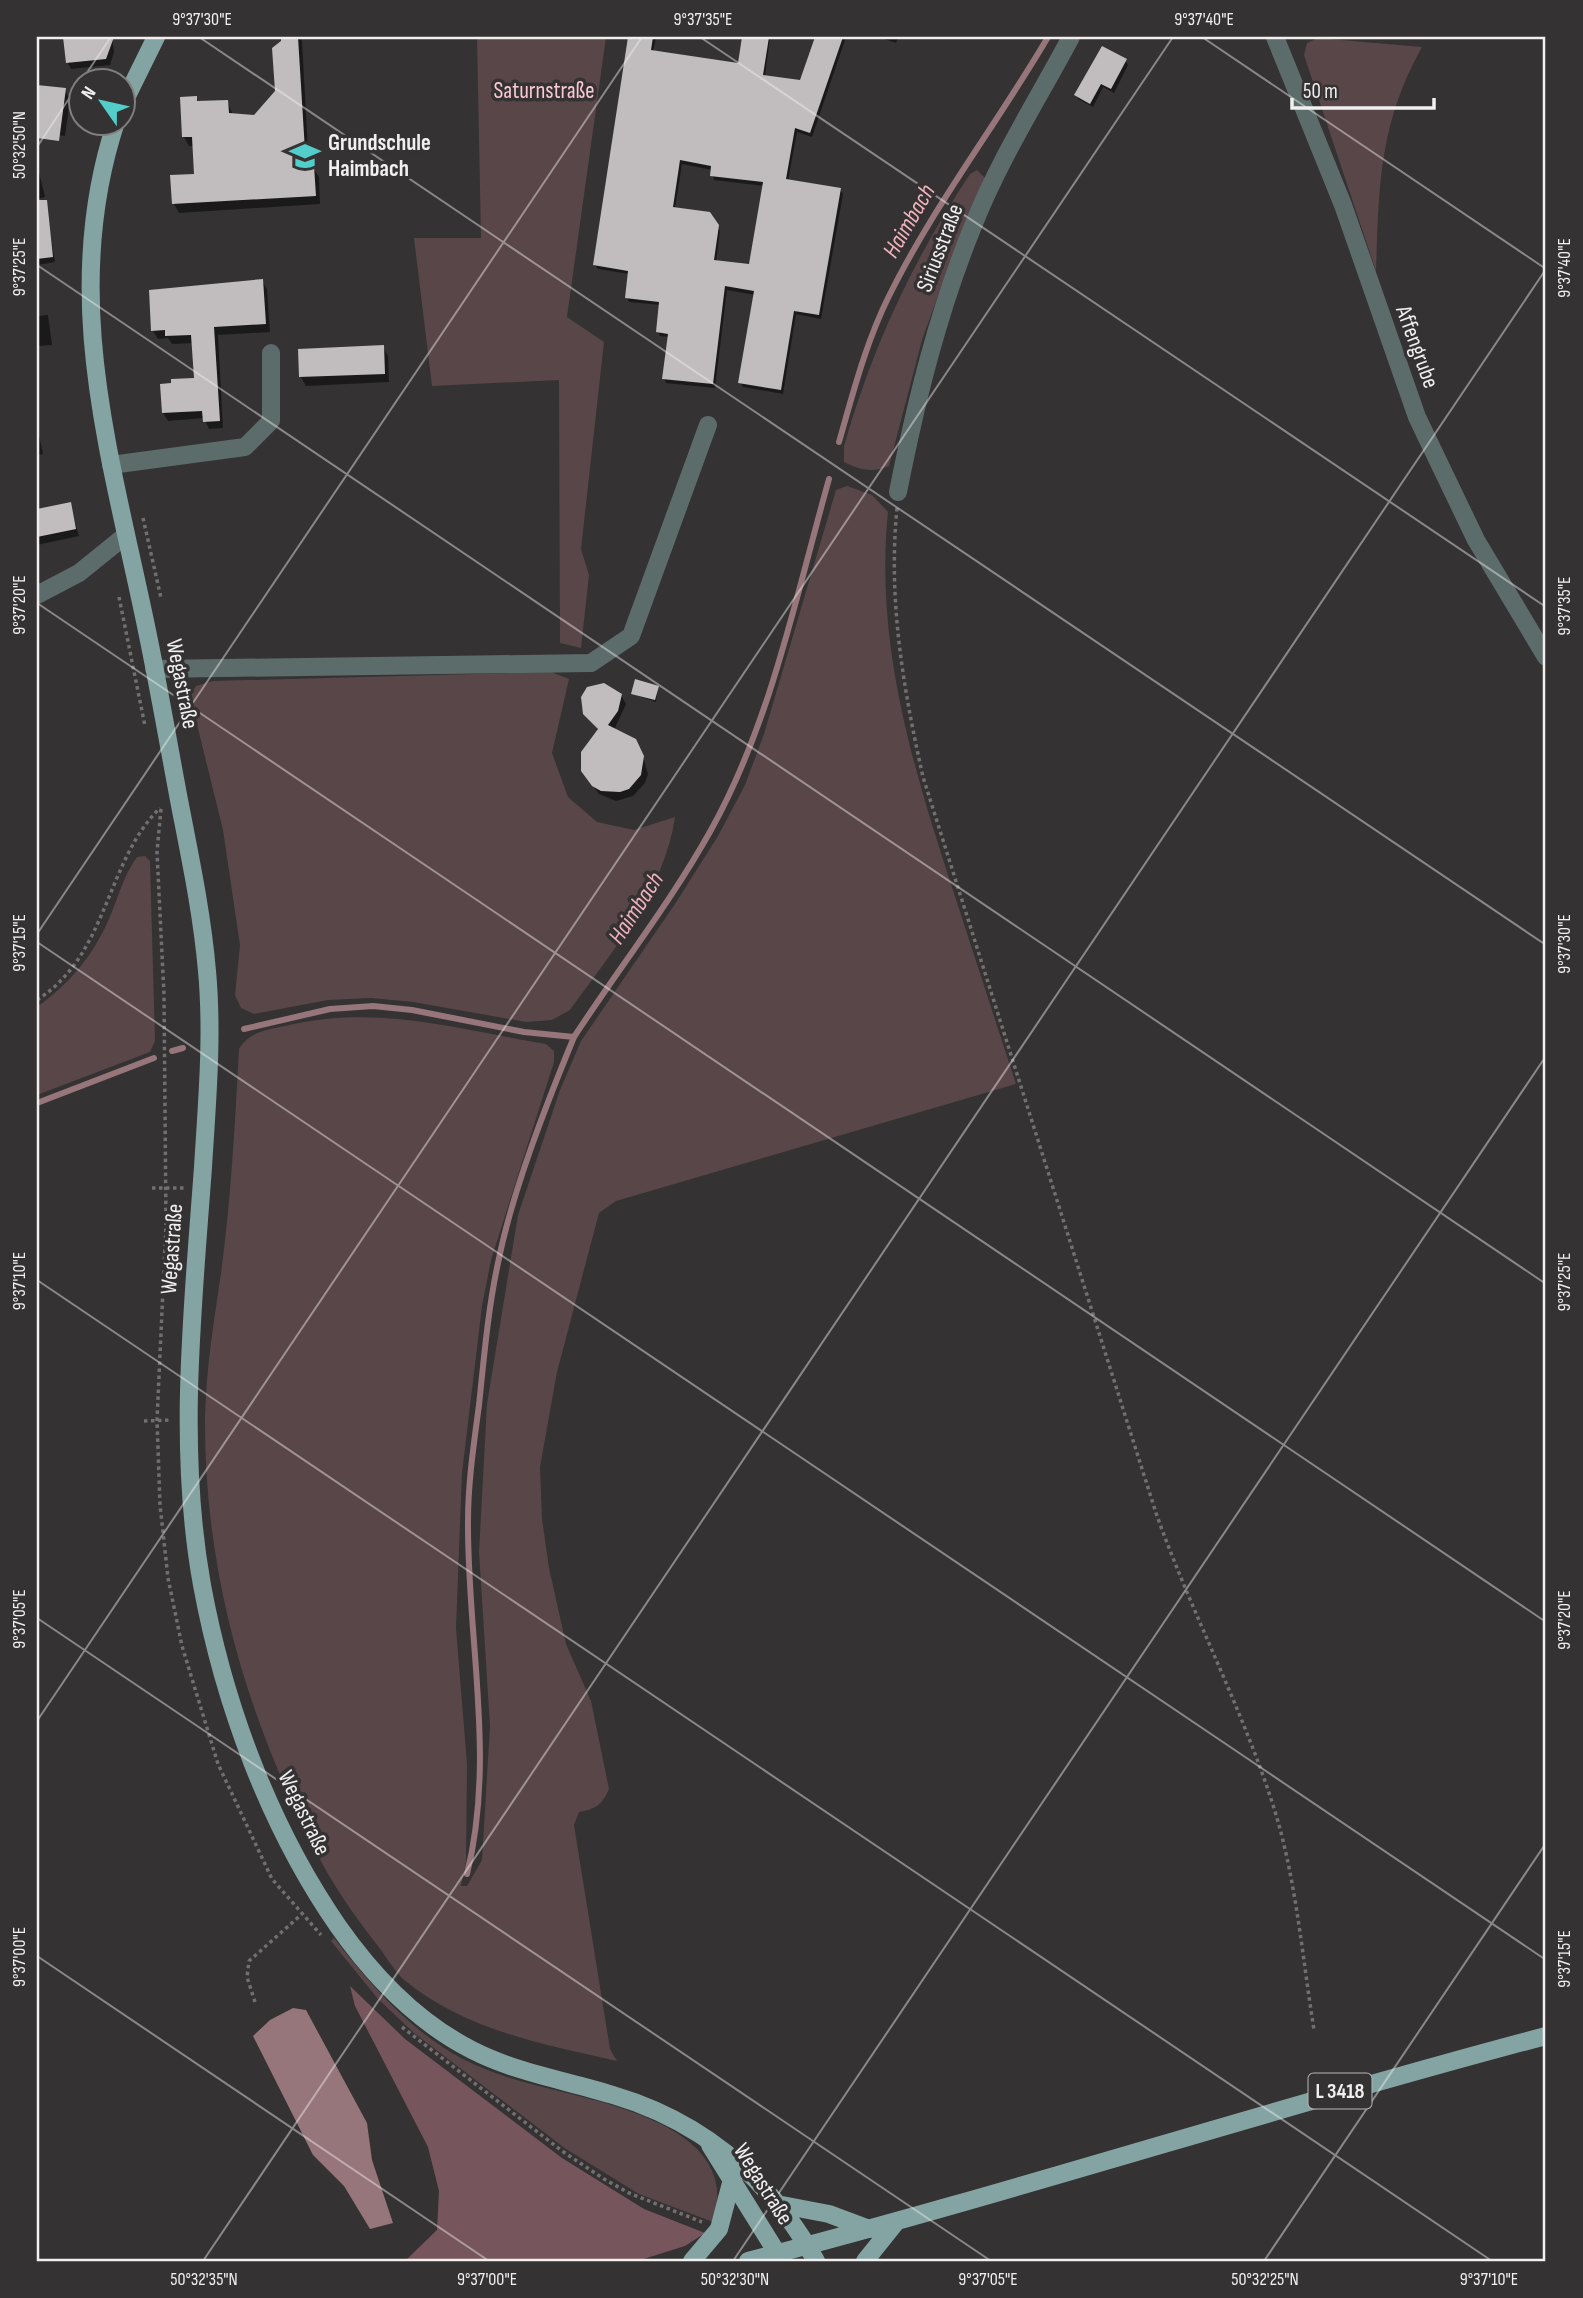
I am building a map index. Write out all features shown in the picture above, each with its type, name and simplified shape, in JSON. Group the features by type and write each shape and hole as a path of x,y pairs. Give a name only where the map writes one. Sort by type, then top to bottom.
{"main road":[{"path":"136,78 156,37"},
{"name":"Wegastraße","path":"112,136 99,186 89,270 92,353 111,465 154,669 194,883 207,972 211,1023 188,1420 197,1545 210,1625 224,1678 271,1805 320,1898 360,1955 387,1986 439,2031 478,2053 527,2073 649,2107 686,2125 749,2170 782,2205 812,2253"},
{"name":"L 3418","path":"748,2261 812,2253 869,2229 1395,2076 1546,2036"},
{"name":"Wegastraße","path":"707,2140 780,2257"},
{"path":"692,2261 719,2229 732,2183"},
{"path":"782,2205 829,2214 869,2229"},
{"path":"865,2261 897,2221"}],"street":[{"name":"Siriusstraße","path":"898,492 932,344 974,224 998,172 1071,37"},
{"name":"Affengrube","path":"1275,37 1338,194 1417,417 1476,540 1546,657"},
{"path":"111,465 246,447 271,421 271,353"},
{"path":"154,669 591,663 631,636 708,425"},
{"path":"37,594 79,573 126,535"}],"path":[{"path":"898,492 894,537 895,618 910,716 923,777 1156,1513 1177,1572 1230,1693 1273,1808 1287,1860 1314,2030"},
{"path":"119,594 146,731"},
{"path":"162,806 157,852 164,995 166,1188 157,1420 160,1504 168,1578 182,1646 206,1729 251,1839 272,1879 324,1939"},
{"path":"37,1000 64,976 96,932 143,825"},
{"path":"152,1188 201,1188"},
{"path":"144,1421 188,1420"},
{"path":"255,2002 247,1978 249,1961 320,1898"},
{"path":"401,2026 562,2151 604,2179 629,2193 709,2225"}],"green space":[{"name":"Saturnstraße","path":"477,37 606,37 567,317 604,342 581,549 589,575 581,648 560,643 559,380 432,386 414,238 481,238"},
{"path":"1318,38 1422,47 1397,102 1389,129 1378,211 1376,271 1304,55 1307,43"},
{"path":"977,170 985,178 966,219 922,340 889,466 872,470 850,465 844,462 844,446 881,339 930,239 970,174"},
{"path":"847,486 872,495 888,512 885,560 887,607 892,653 910,745 936,836 1016,1084 616,1201 599,1213 557,1372 540,1467 542,1519 549,1568 566,1644 591,1701 609,1789 598,1805 579,1812 574,1825 610,2049 617,2061 532,2041 478,2023 452,2011 403,1979 343,1898 323,1865 273,1758 236,1649 222,1592 207,1477 207,1381 227,1217 239,1049 253,1035 265,1031 319,1020 352,1017 448,1026 546,1044 554,1051 554,1062 491,1260 482,1306 462,1473 456,1628 467,1764 466,1863 461,1886 467,1886 482,1860 490,1726 479,1552 487,1404 518,1215 560,1090 581,1041 675,904 718,836 745,785 764,734 836,490"},
{"path":"551,672 569,679 552,753 568,797 597,822 634,830 675,817 660,869 635,919 570,1010 552,1020 526,1022 413,1002 371,998 328,1000 254,1014 241,1008 235,995 240,945 223,830 190,696 196,686 213,681"},
{"path":"145,856 150,861 155,1041 150,1052 37,1095 37,1007 59,989 87,958 102,934 132,864 137,857"},
{"path":"334,1938 376,1989 407,2020 461,2058 513,2079 626,2110 659,2123 687,2140 707,2162 717,2189 713,2222 639,2194 566,2149 414,2033 378,1999 331,1941"}],"shaded area":[{"path":"350,1986 405,2039 562,2158 644,2209 705,2233 685,2246 637,2261 405,2261 437,2230 439,2191 428,2147 355,2006"},
{"path":"293,2008 306,2010 367,2123 372,2160 393,2223 370,2229 344,2186 313,2155 253,2036 270,2020"}],"building":[{"path":"63,37 114,37 106,59 66,63"},
{"path":"281,37 298,37 306,167 314,166 316,196 172,204 170,175 194,174 192,137 182,137 180,97 197,96 197,101 228,100 229,113 254,115 275,91 272,48 281,41"},
{"path":"628,37 653,37 651,50 738,63 742,37 769,37 763,75 800,80 815,37 843,37 810,133 795,128 786,179 841,188 819,315 794,311 781,390 738,383 754,291 725,286 713,384 662,379 668,334 656,332 659,302 625,298 628,271 593,265","holes":["680,160 711,166 710,176 763,182 749,264 714,260 719,225 710,212 673,207"]},
{"path":"1102,46 1127,59 1111,89 1101,84 1090,104 1074,95"},
{"path":"37,85 66,88 59,141 37,138"},
{"path":"37,200 47,200 53,257 37,259"},
{"path":"263,279 266,324 214,327 220,421 203,422 202,411 162,413 160,384 171,383 171,379 194,378 191,335 165,336 165,330 151,331 149,290"},
{"path":"384,345 385,374 299,377 298,349"},
{"path":"71,502 76,529 37,537 37,509"},
{"path":"635,679 659,686 655,700 631,694"},
{"path":"604,683 622,694 618,711 608,725 636,739 644,756 641,775 629,789 620,792 601,791 592,786 581,771 581,752 598,729 583,714 581,697 587,687"}],"waterway":[{"name":"Haimbach","path":"839,442 867,349 889,296 926,229 1048,37"},
{"name":"Haimbach","path":"244,1029 330,1009 373,1006 412,1010 524,1032 574,1037 679,883 732,789 750,746 780,658 829,479"},
{"path":"467,1874 475,1830 480,1742 468,1506 487,1334 495,1280 512,1207 541,1120 574,1037"},
{"name":"Haimbach","path":"172,1051 183,1048"},
{"name":"Haimbach","path":"37,1103 154,1058"}],"place":[{"name":"Grundschule Haimbach","path":"305,156"}]}
